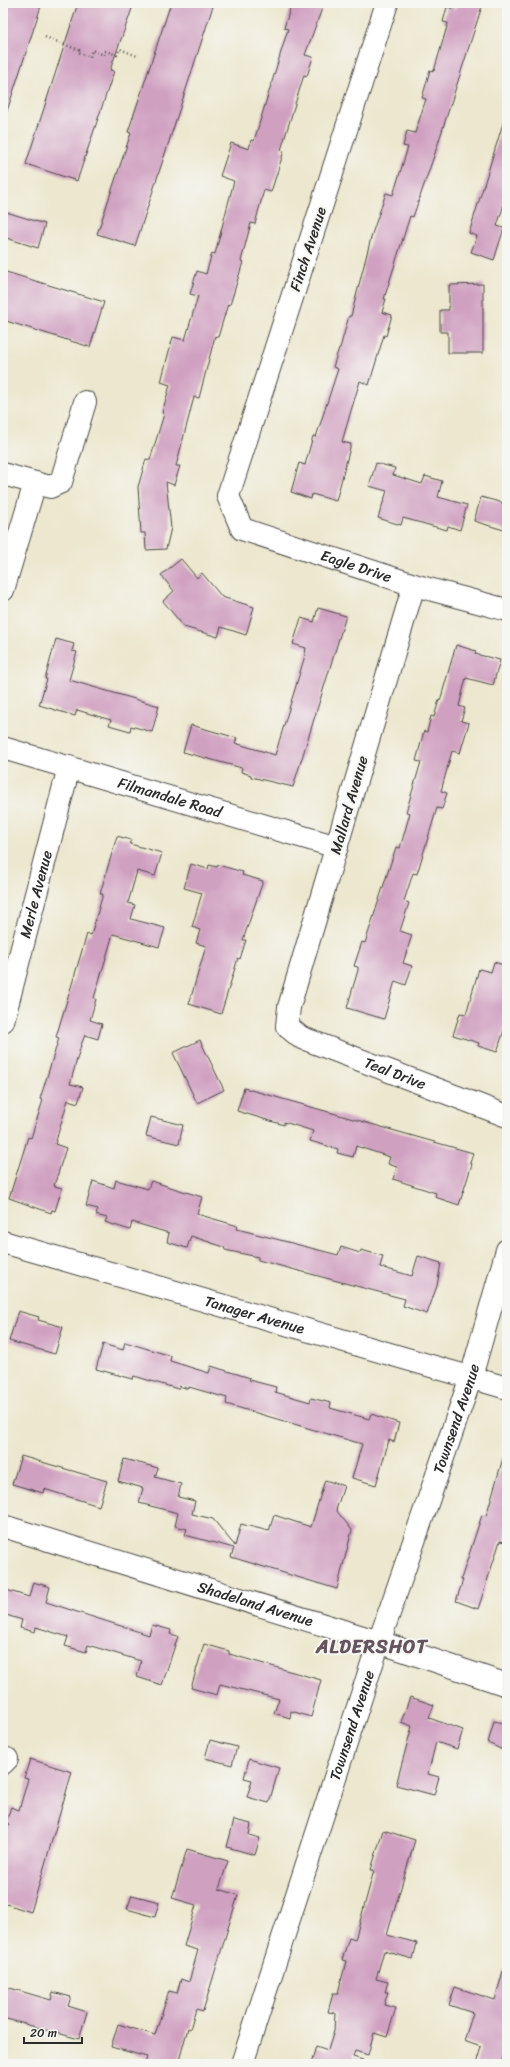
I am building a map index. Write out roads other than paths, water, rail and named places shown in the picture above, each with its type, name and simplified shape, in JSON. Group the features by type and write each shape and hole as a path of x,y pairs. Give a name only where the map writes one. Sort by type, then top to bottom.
{"street":[{"name":"Finch Avenue","path":"228,496 387,3"},
{"path":"3,474 50,487 61,482 85,402"},
{"path":"3,590 35,483"},
{"name":"Eagle Drive","path":"228,496 242,529 414,585 507,610"},
{"name":"Mallard Avenue","path":"287,1026 289,1007 414,585"},
{"name":"Filmandale Road","path":"3,748 337,847"},
{"name":"Merle Avenue","path":"3,1021 69,767"},
{"name":"Teal Drive","path":"287,1026 300,1037 507,1116"},
{"name":"Tanager Avenue","path":"3,1242 120,1278 507,1388"},
{"name":"Townsend Avenue","path":"242,2064 379,1642 472,1377 507,1250"},
{"name":"Shadeland Avenue","path":"3,1526 379,1642 507,1685"}],"district":[{"name":"ALDERSHOT","path":"372,1646"}]}
